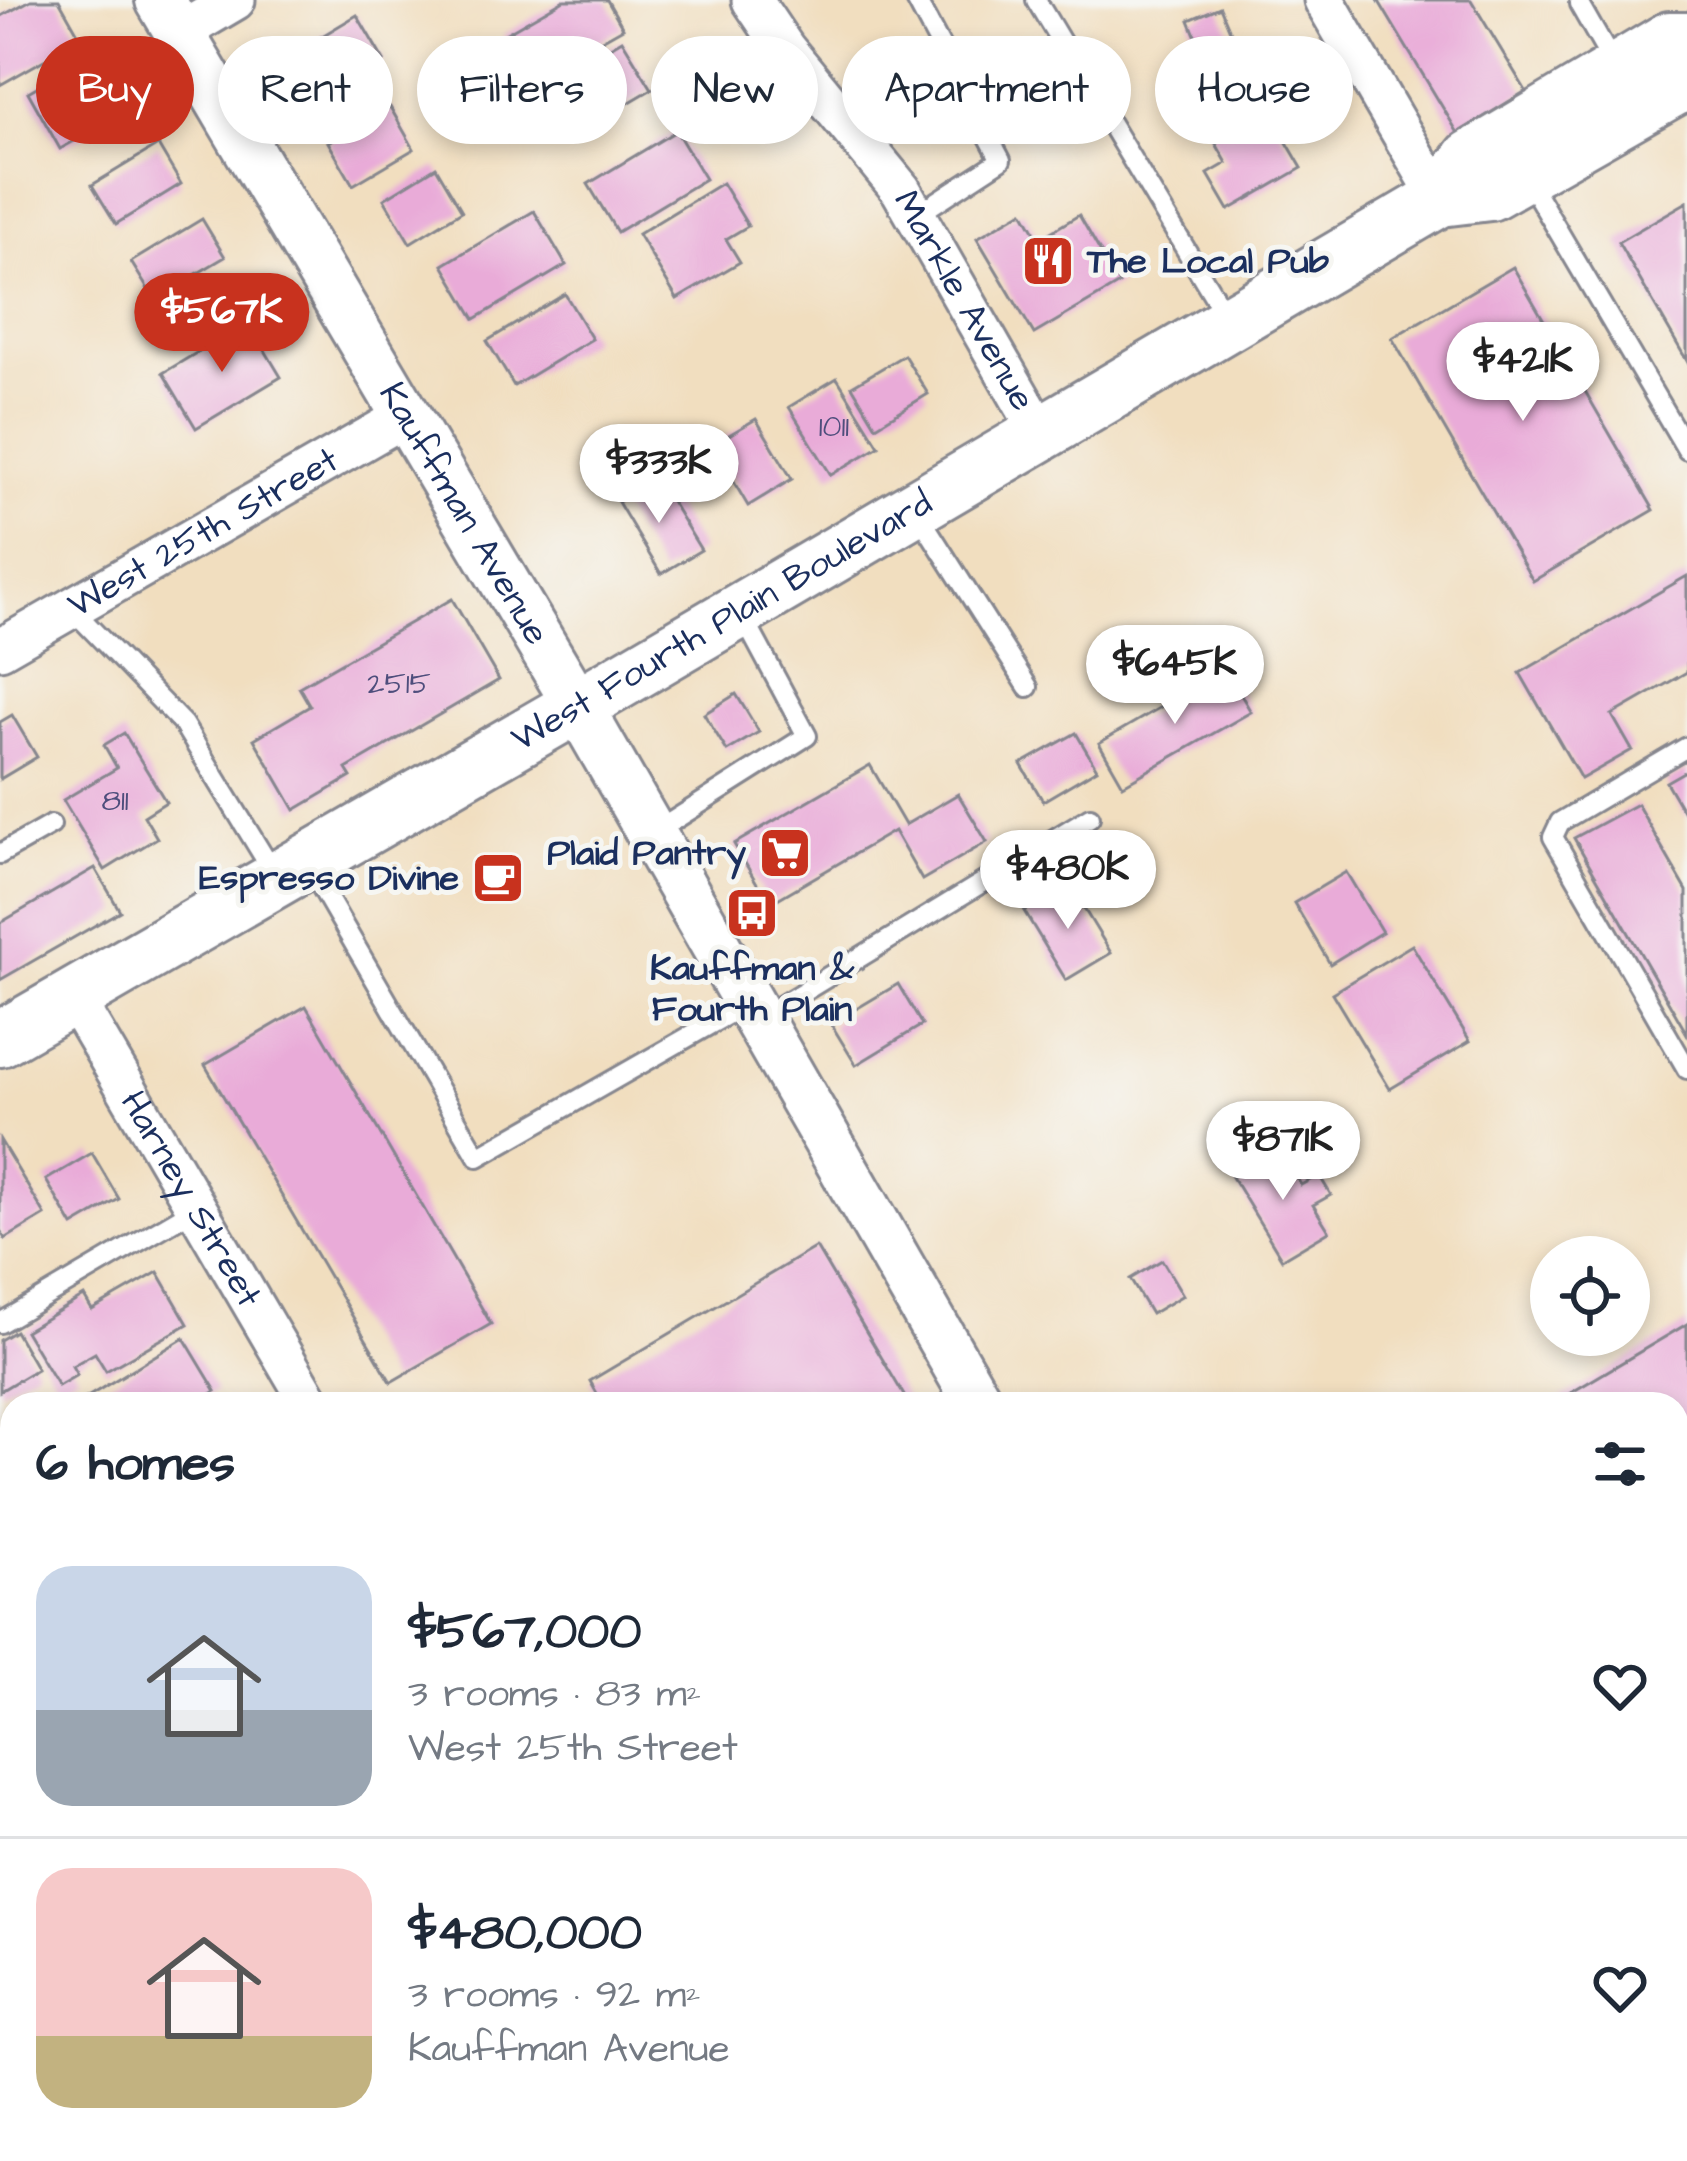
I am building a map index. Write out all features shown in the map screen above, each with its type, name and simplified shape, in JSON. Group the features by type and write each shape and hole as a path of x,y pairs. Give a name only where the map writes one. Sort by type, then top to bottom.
{"main road":[{"name":"West Fourth Plain Boulevard","path":"0,1039 1440,199 1472,158 1670,39 1687,39"},
{"path":"1536,167 1563,127 1614,95 1617,71"},
{"name":"West Fourth Plain Boulevard","path":"1440,199 1490,194 1687,81"}],"street":[{"path":"170,16 235,0"},
{"name":"Markle Avenue","path":"752,0 785,49 901,190 1041,434"},
{"path":"1324,0 1440,199"},
{"name":"Kauffman Avenue","path":"170,16 578,706 972,1392"},
{"name":"West 25th Street","path":"0,649 406,416"},
{"name":"Harney Street","path":"73,997 303,1392"}],"lane":[{"path":"915,216 1001,160 916,0"},
{"path":"1036,0 1229,322"},
{"path":"1579,4 1617,71"},
{"path":"1536,167 1687,450"},
{"path":"915,508 1028,687"},
{"path":"71,608 183,724 292,870 478,1157 753,1011 1090,817"},
{"path":"651,834 807,736 740,611"},
{"path":"1687,747 1560,822 1553,837 1687,1069"},
{"path":"0,854 51,825"},
{"path":"0,1323 196,1208"}],"building":[{"path":"31,0 59,0 79,36 36,36 36,65 0,85 0,17"},
{"path":"564,0 607,0 623,28 609,36 503,35"},
{"path":"1378,0 1471,0 1526,91 1458,133"},
{"path":"1220,7 1232,36 1196,36 1189,20"},
{"path":"357,15 369,36 322,36"},
{"path":"627,48 651,87 627,104"},
{"path":"393,112 414,149 353,185 329,144 393,144"},
{"path":"654,144 684,144 705,179 617,232 588,184"},
{"path":"1216,144 1288,144 1302,168 1229,210 1208,174 1227,163"},
{"path":"158,145 181,184 116,224 92,185"},
{"path":"436,167 462,211 410,243 384,199"},
{"path":"722,183 748,226 726,239 740,262 677,299 638,234"},
{"path":"1687,202 1687,361 1618,242"},
{"path":"534,211 566,265 475,319 443,265"},
{"name":"The Local Pub","path":"1023,211 1039,239 1079,215 1119,284 1034,334 977,238"},
{"path":"202,219 225,257 154,299 131,262"},
{"path":"1513,267 1654,510 1533,581 1392,338"},
{"path":"565,294 592,339 514,386 487,341"},
{"path":"248,322 281,377 196,428 163,373"},
{"path":"904,355 928,394 876,426 852,386"},
{"path":"837,378 879,446 831,475 789,407"},
{"path":"756,419 792,479 748,506 712,445"},
{"path":"657,478 701,550 661,574 618,502"},
{"path":"1687,576 1687,672 1612,715 1632,750 1581,779 1520,673"},
{"path":"452,599 499,680 346,769 351,777 295,810 254,739 310,706 299,687"},
{"path":"1226,669 1251,712 1123,785 1099,743"},
{"path":"736,694 759,732 727,751 704,714"},
{"path":"12,715 37,757 0,779 0,722"},
{"path":"124,733 166,802 144,816 157,838 105,870 63,800 117,768 104,745"},
{"path":"1076,733 1097,769 1043,801 1021,764"},
{"path":"870,765 905,825 958,794 987,842 922,880 894,831 769,904 734,844"},
{"path":"1687,770 1687,818 1666,782"},
{"path":"1637,804 1687,891 1687,1034 1574,838"},
{"path":"95,868 120,911 0,980 0,923"},
{"path":"1346,872 1382,932 1330,964 1294,903"},
{"path":"1069,884 1111,953 1066,980 1024,911"},
{"path":"1412,945 1470,1041 1390,1089 1332,993"},
{"path":"898,984 922,1025 856,1065 831,1024"},
{"path":"306,1006 491,1324 391,1382 205,1065"},
{"path":"0,1140 45,1215 5,1239 0,1230"},
{"path":"1279,1148 1301,1185 1319,1175 1331,1195 1313,1205 1329,1231 1282,1259 1232,1177"},
{"path":"92,1153 119,1199 73,1226 46,1180"},
{"path":"816,1247 902,1392 596,1392 590,1381"},
{"path":"1162,1260 1183,1295 1151,1314 1130,1279"},
{"path":"158,1272 188,1324 106,1371 95,1353 72,1366 77,1375 58,1386 25,1331 84,1296 92,1310"},
{"path":"1687,1324 1687,1392 1572,1392 1633,1356 1650,1356 1650,1346"},
{"path":"15,1331 37,1369 0,1391 0,1340"},
{"path":"184,1338 216,1391 214,1392 96,1392"}],"place":[{"name":"The Local Pub","path":"1048,261"},
{"name":"Plaid Pantry","path":"785,853"},
{"name":"Espresso Divine","path":"498,878"},
{"name":"Kauffman & Fourth Plain","path":"752,913"}]}
